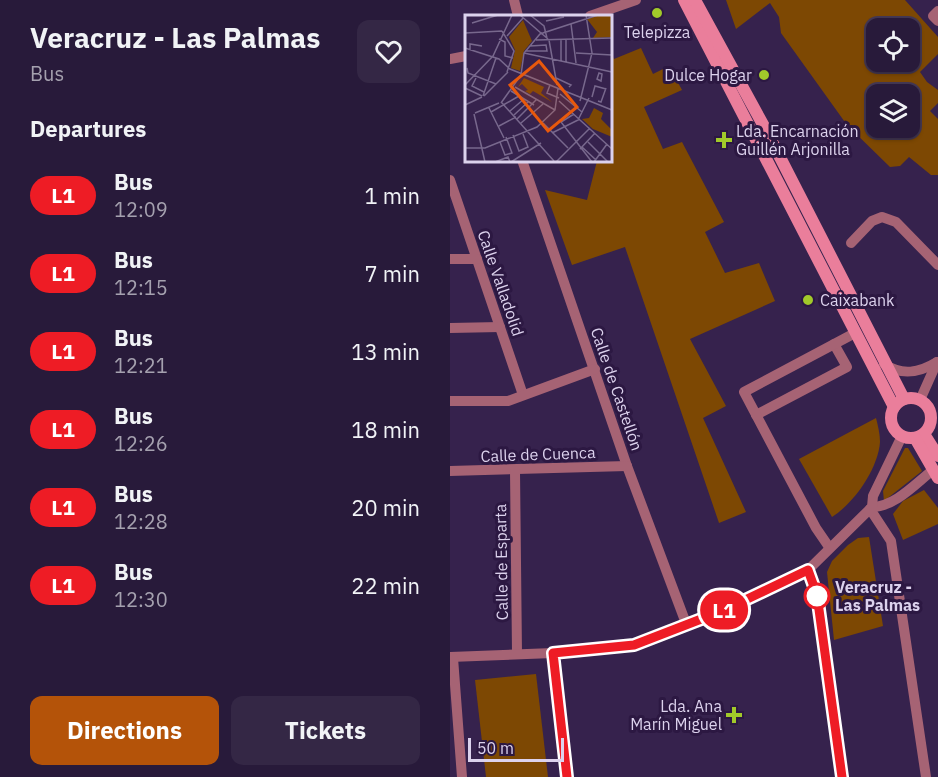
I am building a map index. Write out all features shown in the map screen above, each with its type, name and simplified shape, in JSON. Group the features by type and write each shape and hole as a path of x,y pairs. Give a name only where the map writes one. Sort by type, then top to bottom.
{"street":[{"path":"514,0 518,15"},
{"path":"593,15 636,0"},
{"path":"684,0 855,333 899,403"},
{"path":"695,0 766,130 884,364 899,403 891,420 895,430 902,436 920,436 938,456"},
{"path":"938,11 933,16 938,21"},
{"path":"450,59 465,56"},
{"name":"Calle de Castellón","path":"523,162 627,466 687,626"},
{"name":"Calle Valladolid","path":"451,186 523,395"},
{"path":"851,243 872,221 882,217 897,222 938,265"},
{"path":"450,259 477,259"},
{"path":"450,328 500,327"},
{"path":"830,547 816,528 744,392 855,333"},
{"path":"756,415 847,367 834,344"},
{"path":"884,364 908,372 921,370 937,361"},
{"path":"920,400 937,361"},
{"path":"450,401 508,401 595,369"},
{"path":"899,403 920,400 927,406 931,414 931,421 920,436"},
{"path":"462,777 451,657 553,653 634,645 687,626 808,570 871,508 873,496 902,436"},
{"path":"871,508 882,507 936,474 920,436"},
{"name":"Calle de Cuenca","path":"450,471 515,471 627,466"},
{"name":"Calle de Esparta","path":"515,471 517,653"},
{"path":"871,508 891,541 926,777"},
{"path":"808,570 817,595 843,777"},
{"path":"553,653 567,777"}],"shaded area":[{"path":"726,0 905,0 938,37 938,54 920,72 927,82 938,90 938,103 930,111 938,119 938,175 931,175 909,157 900,166 890,167 847,125 781,33 779,17 770,3 736,29"},
{"path":"641,48 653,74 669,66 682,90 644,107 663,149 682,142 724,222 705,232 725,273 759,263 775,301 690,339 726,406 703,418 746,512 719,523 625,247 572,265 545,190 587,200 597,162 612,162 612,55 614,59"},
{"path":"876,418 880,442 875,463 864,484 832,517 799,459"},
{"path":"905,448 908,448 922,471 884,501 883,491"},
{"path":"924,490 938,508 938,524 903,540 893,514 903,501"},
{"path":"869,537 883,626 834,640 827,572 832,561 848,545 858,538"},
{"path":"536,674 548,777 486,777 475,680"}],"bus line":[{"name":"L1","path":"567,777 553,653 634,645 722,611 808,570 816,586 842,777"}],"place":[{"name":"Telepizza","path":"657,13"},
{"name":"Dulce Hogar","path":"764,75"},
{"name":"Lda. Encarnación Guillén Arjonilla","path":"724,140"},
{"name":"Caixabank","path":"808,300"},
{"name":"Veracruz - Las Palmas","path":"817,596"},
{"name":"Lda. Ana Marín Miguel","path":"734,715"}]}
